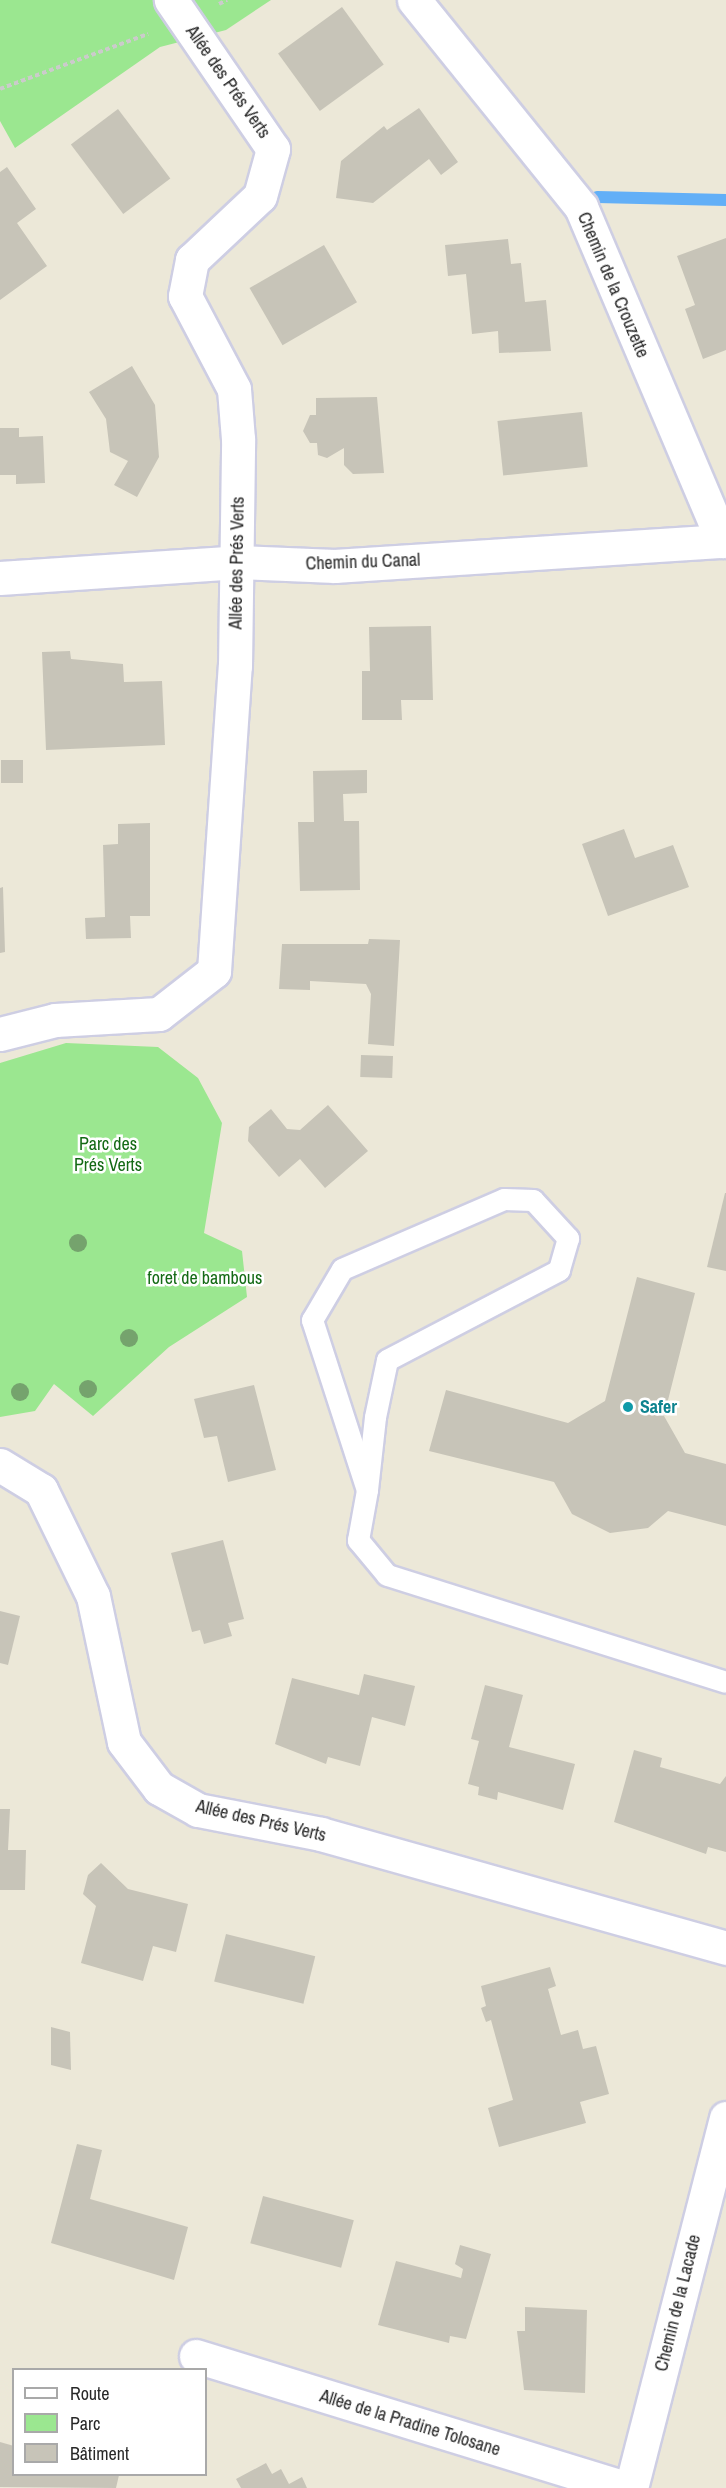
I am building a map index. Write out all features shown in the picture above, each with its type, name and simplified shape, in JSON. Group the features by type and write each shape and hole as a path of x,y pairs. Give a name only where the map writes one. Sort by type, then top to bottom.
{"street":[{"name":"Chemin de la Crouzette","path":"414,0 581,207 724,541"},
{"name":"Allée des Prés Verts","path":"0,1034 55,1020 159,1014 214,971 238,562 234,389 185,296 192,260 260,196 273,149 178,10"},
{"name":"Chemin du Canal","path":"0,578 238,562 335,566 724,541"},
{"name":"Allée des Prés Verts","path":"0,1465 41,1490 83,1574 93,1596 124,1742 159,1788 198,1810 321,1834 726,1948"},
{"name":"Chemin de la Lacade","path":"631,2488 726,2118"},
{"name":"Allée de la Pradine Tolosane","path":"196,2356 625,2488"}],"lane":[{"path":"367,1490 312,1320 342,1269 504,1199 533,1200 568,1238 559,1270 387,1360 367,1490 358,1540 387,1575 726,1682"}],"path":[{"path":"0,89 178,10 227,0"}],"green space":[{"path":"0,0 271,0 226,30 160,47 15,148 0,121"},
{"name":"Parc des Prés Verts","path":"66,1043 158,1047 198,1078 222,1123 204,1233 242,1251 247,1297 169,1347 93,1416 54,1384 35,1411 0,1417 0,1063"}],"building":[{"path":"342,7 384,64 320,111 278,53"},
{"path":"419,108 458,162 441,175 429,159 373,203 336,198 341,161 384,126 387,130"},
{"path":"118,109 170,178 123,214 71,145"},
{"path":"7,167 36,209 17,223 47,266 0,300 0,172"},
{"path":"726,238 726,350 703,359 685,309 695,305 677,256"},
{"path":"508,239 511,264 521,263 525,302 546,300 551,351 499,353 498,331 472,334 466,274 448,276 445,245"},
{"path":"324,245 357,302 283,345 250,288"},
{"path":"132,366 155,405 159,457 137,497 114,485 128,461 110,452 106,419 89,392"},
{"path":"377,397 384,473 353,474 344,465 344,448 327,458 318,455 317,443 310,443 303,431 310,415 316,415 316,398"},
{"path":"582,412 588,467 503,476 497,421"},
{"path":"0,428 19,428 19,437 43,436 45,483 16,484 16,475 0,475"},
{"path":"431,626 433,700 401,700 402,720 362,720 362,671 370,671 369,627"},
{"path":"70,651 71,659 123,664 124,682 162,681 165,745 46,750 42,652"},
{"path":"1,760 23,760 23,783 1,783"},
{"path":"367,770 367,793 343,794 344,821 359,821 360,890 300,891 298,822 314,822 313,771"},
{"path":"150,823 150,916 130,916 131,938 86,939 85,918 105,917 103,845 118,844 118,824"},
{"path":"624,829 635,858 673,845 689,887 608,916 582,844"},
{"path":"3,887 5,952 0,953 0,888"},
{"path":"369,939 400,940 394,1046 368,1044 371,994 366,984 310,981 310,990 279,989 282,944 368,944"},
{"path":"361,1055 393,1056 392,1078 360,1077"},
{"path":"328,1105 368,1151 325,1188 300,1159 279,1177 248,1141 249,1127 271,1109 287,1129 300,1130"},
{"path":"726,1193 726,1271 707,1267"},
{"name":"Safer","path":"637,1277 695,1293 664,1416 685,1453 726,1464 726,1526 668,1511 648,1528 610,1533 572,1514 554,1482 429,1451 446,1390 568,1423 605,1401"},
{"path":"254,1385 276,1470 228,1482 217,1436 204,1438 194,1399"},
{"path":"223,1540 244,1619 228,1623 232,1636 204,1644 200,1630 192,1632 171,1553"},
{"path":"0,1611 20,1616 8,1665 0,1663"},
{"path":"364,1674 415,1686 405,1726 372,1717 360,1766 328,1757 326,1764 275,1744 292,1678 359,1695"},
{"path":"485,1685 523,1695 509,1747 575,1764 563,1810 498,1792 497,1800 478,1795 479,1787 468,1784 479,1741 471,1739"},
{"path":"634,1750 662,1758 660,1767 720,1784 726,1776 726,1852 708,1847 706,1854 614,1822"},
{"path":"0,1809 10,1809 8,1850 26,1850 25,1890 0,1890"},
{"path":"101,1863 128,1889 188,1904 176,1952 153,1946 143,1981 81,1963 96,1906 83,1894 88,1875"},
{"path":"226,1934 315,1956 303,2004 214,1982"},
{"path":"550,1967 556,1986 548,1989 561,2035 578,2030 583,2049 596,2046 609,2094 580,2102 586,2123 499,2147 488,2108 513,2100 491,2020 486,2022 481,2008 486,2006 481,1986"},
{"path":"51,2027 70,2032 71,2070 51,2065"},
{"path":"77,2144 102,2150 90,2199 188,2227 174,2280 51,2243"},
{"path":"263,2196 354,2220 341,2268 250,2243"},
{"path":"460,2245 491,2254 466,2339 450,2336 449,2343 378,2325 396,2261 461,2278 463,2269 455,2264"},
{"path":"525,2307 587,2310 585,2393 524,2390 517,2331 525,2331"},
{"path":"0,2442 12,2445 12,2476 119,2476 116,2488 0,2487"},
{"path":"266,2463 272,2474 281,2469 289,2484 302,2477 307,2488 241,2488 236,2479"}],"waterway":[{"path":"597,197 726,200"}],"place":[{"name":"Safer","path":"628,1407"}],"park label":[{"name":"foret de bambous","path":"205,1278"}]}
